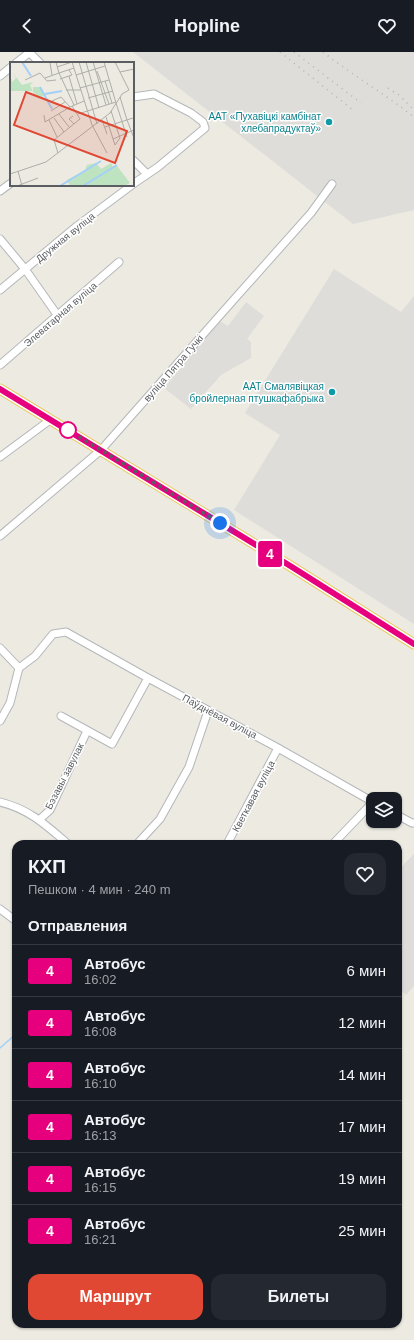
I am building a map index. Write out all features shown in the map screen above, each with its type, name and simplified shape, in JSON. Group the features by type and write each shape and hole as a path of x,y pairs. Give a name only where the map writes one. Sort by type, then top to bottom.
{"main road":[{"path":"0,390 101,450 414,644"}],"street":[{"path":"17,62 30,52 39,62"},
{"path":"0,76 10,68"},
{"name":"Дружная вуліца","path":"134,96 154,94 191,113 203,122 205,128 158,167 134,184"},
{"path":"134,161 147,174"},
{"path":"0,191 10,184"},
{"name":"вуліца Пятра Гучкі","path":"0,536 101,450 311,213 332,184"},
{"name":"Дружная вуліца","path":"0,290 77,226 132,186"},
{"path":"0,238 26,269 58,316"},
{"name":"Элеватарная вуліца","path":"0,365 119,262"},
{"path":"0,457 50,420"},
{"name":"Паўднёвая вуліца","path":"19,668 35,656 54,634 66,632 366,798"},
{"path":"0,648 19,668 10,704 0,721"},
{"path":"62,716 112,744 148,678"},
{"path":"141,840 160,819 189,767 208,711"},
{"name":"Бэзавы завулак","path":"39,820 50,810 87,731"},
{"name":"Кветкавая вуліца","path":"229,840 278,748"},
{"path":"0,802 14,805 39,820 63,840"},
{"path":"337,840 366,809"},
{"path":"402,818 414,823"},
{"path":"0,909 12,918"}],"shaded area":[{"name":"ААТ «Пухавіцкі камбінат хлебапрадуктаў»","path":"133,52 414,52 414,210 353,224"},
{"name":"ААТ Смалявіцкая бройлерная птушкафабрыка","path":"334,269 401,312 414,296 414,624 234,510 280,435 245,413"},
{"path":"246,302 264,316 247,339 251,342 251,358 221,375 191,409 164,388 220,321 228,326"},
{"path":"414,854 414,986 406,995 402,992 402,866"}],"waterway":[{"path":"0,1048 12,1038"}],"railway":[{"path":"280,52 353,110"},
{"path":"294,52 361,103"},
{"path":"323,52 414,117"},
{"path":"388,88 399,95 414,110"}],"bus line":[{"name":"4","path":"0,389 292,567 414,644"}],"place":[{"name":"ААТ «Пухавіцкі камбінат хлебапрадуктаў»","path":"329,122"},
{"name":"ААТ Смалявіцкая бройлерная птушкафабрыка","path":"332,392"}],"route":[{"path":"68,430 220,523"}]}
